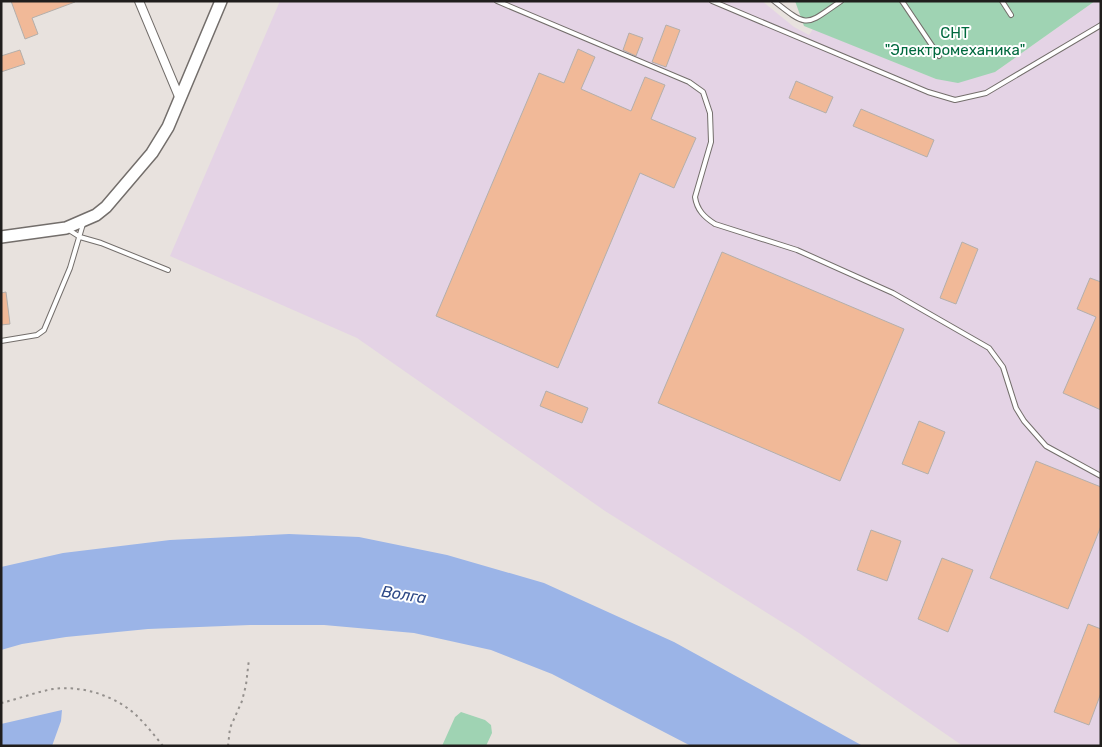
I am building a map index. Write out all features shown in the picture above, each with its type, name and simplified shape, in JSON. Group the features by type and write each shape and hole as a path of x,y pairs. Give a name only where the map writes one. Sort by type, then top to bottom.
{"street":[{"path":"139,1 180,99"},
{"path":"1,238 66,228 84,222 106,207 152,153 168,127 221,1"}],"lane":[{"path":"497,1 689,82 703,92 710,114 711,142 695,197 696,205 705,218 715,224 797,250 893,293 989,348 1003,367 1016,408 1024,421 1046,446 1101,476"},
{"path":"712,1 928,92 955,100 986,93 1101,25"},
{"path":"774,1 793,16 807,22 841,1"},
{"path":"902,1 939,56"},
{"path":"1002,1 1011,15"},
{"path":"1,340 37,335 44,330 70,268 84,222"},
{"path":"66,228 80,237 100,242 168,270"}],"path":[{"path":"228,746 230,728 242,701 246,685 249,659"},
{"path":"1,703 52,689 77,688 93,691 120,704 137,715 163,746"}],"shaded area":[{"path":"280,1 762,1 794,27 809,35 813,29 936,79 995,72 1095,1 1101,1 1101,746 963,746 799,633 605,511 357,338 170,256"}],"green space":[{"name":"СНТ \"Электромеханика\"","path":"795,1 1095,1 995,72 958,83 936,79 804,26"},
{"path":"461,712 485,720 491,725 492,733 486,746 442,746 455,717"}],"water":[{"name":"Волга","path":"289,534 359,537 447,555 544,583 674,642 863,746 691,746 552,674 491,650 414,633 324,625 250,625 148,629 66,637 22,644 1,650 1,567 63,553 170,540"},
{"path":"62,710 61,721 52,746 1,746 1,724"}],"building":[{"path":"11,1 75,2 32,18 38,34 25,39"},
{"path":"666,25 680,30 666,67 652,62"},
{"path":"629,33 643,38 636,56 623,50"},
{"path":"578,49 595,57 581,89 631,111 645,77 665,85 651,119 696,138 674,188 640,173 558,368 436,316 539,73 564,83"},
{"path":"20,50 25,64 1,72 1,56"},
{"path":"796,81 833,97 826,113 789,98"},
{"path":"861,109 934,140 927,157 853,126"},
{"path":"962,242 978,249 956,304 940,298"},
{"path":"722,252 904,329 840,481 658,403"},
{"path":"1090,278 1101,282 1101,410 1063,393 1096,317 1077,309"},
{"path":"6,292 10,324 1,325 1,293"},
{"path":"546,391 588,408 582,423 540,406"},
{"path":"919,421 945,432 928,474 902,464"},
{"path":"1036,461 1101,487 1101,526 1068,609 990,578"},
{"path":"871,530 901,541 887,581 857,570"},
{"path":"942,558 973,570 948,632 918,619"},
{"path":"1088,624 1101,629 1101,693 1089,725 1054,712"}]}
